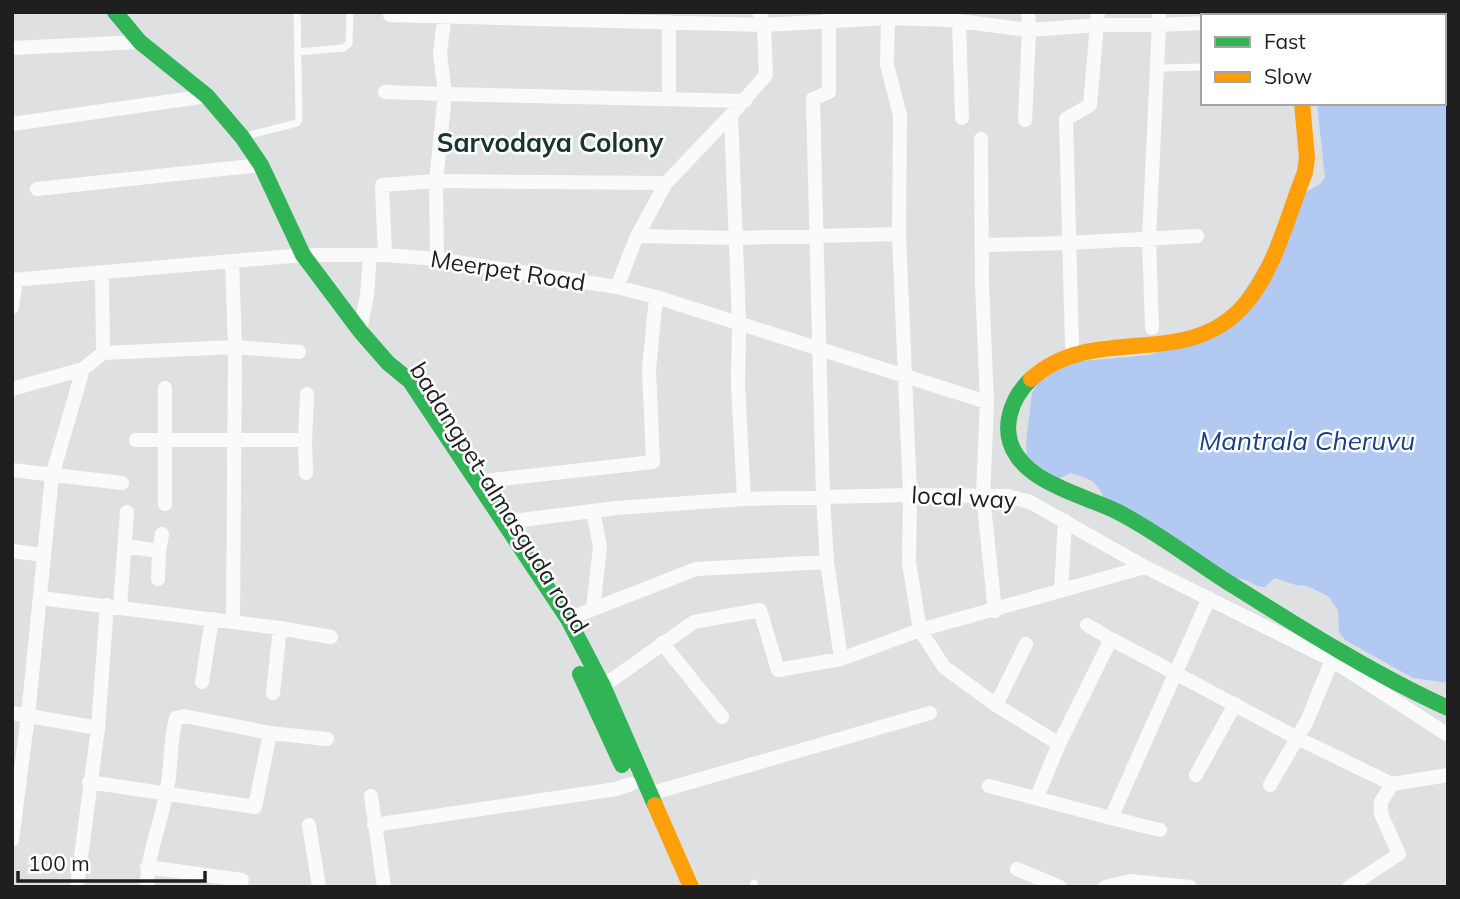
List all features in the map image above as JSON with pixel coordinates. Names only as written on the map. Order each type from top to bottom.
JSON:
[{"type":"street","name":"badangpet-almasguda road","points":[[115,12],[140,42],[207,96],[242,137],[261,165],[303,255],[360,331],[388,363],[410,381],[568,619],[603,686],[631,784],[676,887]]},
{"type":"street","points":[[1025,120],[1028,12]]},
{"type":"street","points":[[390,15],[445,14],[669,22],[888,15],[953,17],[1028,30],[1098,19],[1159,18],[1201,23]]},
{"type":"street","points":[[437,259],[436,181],[445,94],[440,53],[445,14]]},
{"type":"street","points":[[888,15],[887,65],[900,115],[899,234],[910,495],[909,563],[920,630],[944,667],[996,705],[1059,744]]},
{"type":"street","points":[[829,17],[829,92],[813,99],[823,497],[827,562],[841,659]]},
{"type":"street","points":[[953,17],[962,118]]},
{"type":"street","points":[[617,287],[637,236],[666,183],[745,101],[766,75],[761,18]]},
{"type":"street","points":[[1152,328],[1149,238],[1159,18]]},
{"type":"street","points":[[1072,345],[1066,119],[1090,105],[1098,19]]},
{"type":"street","points":[[669,22],[669,99]]},
{"type":"street","points":[[12,48],[140,42]]},
{"type":"street","points":[[385,92],[745,101]]},
{"type":"street","points":[[12,124],[207,96]]},
{"type":"street","points":[[1302,105],[1307,158],[1305,172],[1266,268],[1253,293],[1237,313],[1196,339],[1176,344],[1104,346],[1057,358],[1036,374],[1012,400],[1009,422],[1011,441],[1015,454],[1029,469],[1169,541],[1222,578],[1324,640],[1448,708]]},
{"type":"street","points":[[732,115],[740,322],[738,385],[744,499]]},
{"type":"street","points":[[981,139],[987,402],[983,496],[995,611]]},
{"type":"street","points":[[37,189],[261,165]]},
{"type":"street","points":[[385,255],[382,185],[436,181],[666,183]]},
{"type":"street","points":[[637,236],[736,239],[899,234]]},
{"type":"street","points":[[982,245],[1196,236]]},
{"type":"street","name":"Meerpet Road","points":[[14,280],[303,255],[385,255],[437,259],[617,287],[740,322],[987,402]]},
{"type":"street","points":[[360,331],[367,295],[370,255]]},
{"type":"street","points":[[232,261],[235,347],[233,622]]},
{"type":"street","points":[[102,273],[103,353]]},
{"type":"street","points":[[12,307],[14,280]]},
{"type":"street","points":[[475,482],[653,462],[649,369],[656,298]]},
{"type":"street","points":[[12,389],[83,369],[103,353],[235,347],[299,352]]},
{"type":"street","name":"badangpet-almasguda road","points":[[388,363],[398,390],[498,533],[555,624],[649,794],[691,887]]},
{"type":"street","points":[[12,841],[16,780],[28,715],[52,476],[83,369]]},
{"type":"street","points":[[165,388],[165,504]]},
{"type":"street","points":[[306,473],[307,394]]},
{"type":"street","points":[[136,440],[305,440]]},
{"type":"street","points":[[12,470],[122,482]]},
{"type":"street","name":"local way","points":[[505,522],[593,511],[744,499],[1008,495],[1030,502],[1145,567],[1332,660],[1448,735]]},
{"type":"street","points":[[593,511],[600,547],[593,609]]},
{"type":"street","points":[[77,887],[113,606],[125,546],[127,512]]},
{"type":"street","points":[[1061,591],[1065,521]]},
{"type":"street","points":[[158,579],[162,534]]},
{"type":"street","points":[[125,546],[159,551]]},
{"type":"street","points":[[12,551],[44,555]]},
{"type":"street","points":[[568,619],[696,569],[827,562]]},
{"type":"street","points":[[603,686],[694,622],[760,610],[778,670],[841,659],[920,630],[1145,567]]},
{"type":"street","points":[[40,598],[280,628],[331,637]]},
{"type":"street","points":[[1111,818],[1209,598]]},
{"type":"street","points":[[202,682],[212,619]]},
{"type":"street","points":[[1087,625],[1176,675],[1392,784],[1447,778]]},
{"type":"street","points":[[273,693],[280,628]]},
{"type":"street","points":[[1037,797],[1059,744],[1111,639]]},
{"type":"street","points":[[662,643],[722,717]]},
{"type":"street","points":[[996,705],[1026,645]]},
{"type":"street","points":[[1270,785],[1307,721],[1332,660]]},
{"type":"street","points":[[1196,775],[1235,704]]},
{"type":"street","points":[[12,713],[98,728]]},
{"type":"street","points":[[649,794],[930,713]]},
{"type":"street","points":[[147,887],[147,867],[167,793],[170,741],[176,718],[184,716],[270,733],[327,739]]},
{"type":"street","points":[[89,782],[255,807],[270,733]]},
{"type":"street","points":[[374,825],[616,789],[631,784]]},
{"type":"street","points":[[1349,887],[1399,853],[1381,814],[1381,802],[1392,784]]},
{"type":"street","points":[[989,786],[1160,831]]},
{"type":"street","points":[[371,796],[384,887]]},
{"type":"street","points":[[309,825],[319,887]]},
{"type":"street","points":[[147,867],[242,880]]},
{"type":"street","points":[[1017,869],[1059,887]]},
{"type":"street","points":[[1105,887],[1130,881],[1189,887]]},
{"type":"lane","points":[[242,137],[299,120],[297,12]]},
{"type":"lane","points":[[298,52],[343,48],[349,44],[350,12]]},
{"type":"lane","points":[[1158,68],[1201,67]]},
{"type":"water","name":"Mantrala Cheruvu","points":[[1269,12],[1448,12],[1448,683],[1413,678],[1345,640],[1339,632],[1338,610],[1328,596],[1307,586],[1275,578],[1265,587],[1233,578],[1105,500],[1092,481],[1071,473],[1058,479],[1027,458],[1026,443],[1032,393],[1038,383],[1071,362],[1150,355],[1219,332],[1306,192],[1325,178],[1317,105],[1446,105],[1446,14]]},
{"type":"traffic: fast","points":[[115,12],[140,42],[207,96],[242,137],[261,165],[303,255],[360,331],[388,363],[410,381],[568,619],[603,686],[655,805]]},
{"type":"traffic: fast","points":[[1031,379],[1018,395],[1008,425],[1009,436],[1017,456],[1037,475],[1132,520],[1335,648],[1448,708]]},
{"type":"traffic: fast","points":[[580,674],[622,765]]},
{"type":"traffic: slow","points":[[1031,379],[1056,362],[1083,352],[1169,343],[1197,336],[1223,324],[1246,303],[1273,257],[1305,172],[1307,158],[1302,105]]},
{"type":"traffic: slow","points":[[655,805],[691,887]]},
{"type":"district","name":"Sarvodaya Colony","points":[[550,143]]}]
